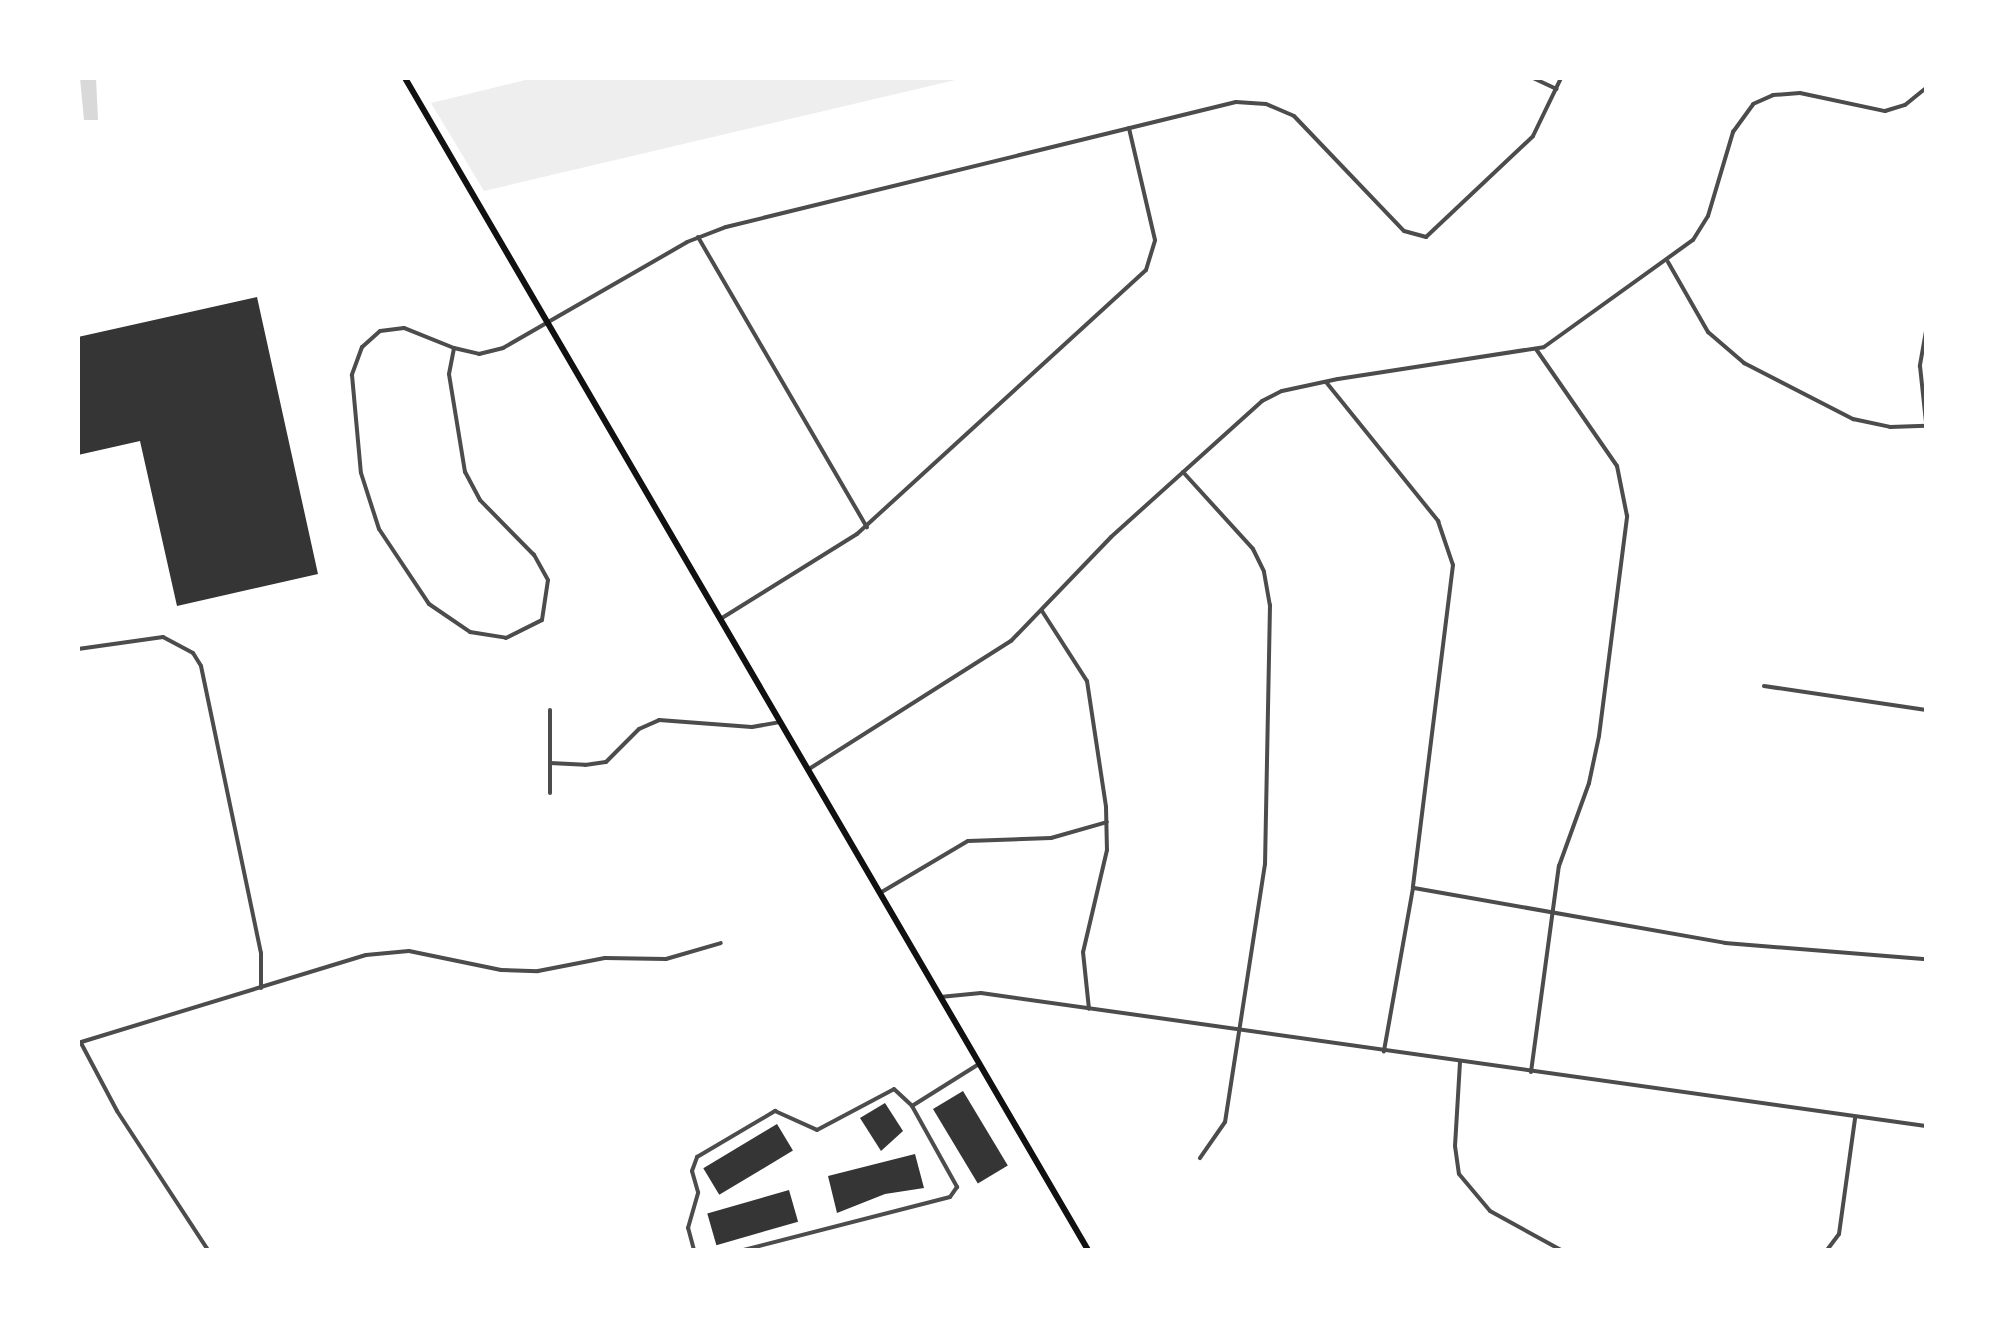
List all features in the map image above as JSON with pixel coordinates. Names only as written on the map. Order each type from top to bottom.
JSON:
[{"type":"main road","points":[[405,78],[551,322],[807,770],[1088,1250]]},
{"type":"street","points":[[1533,78],[1557,89]]},
{"type":"street","points":[[454,348],[449,374],[465,472],[480,500],[534,555],[548,580],[542,620],[506,638],[470,632],[429,604],[379,529],[361,473],[352,375],[362,347],[380,331],[404,328],[454,348],[490,353],[551,322],[698,237],[1236,102],[1276,107],[1309,129],[1404,231],[1422,237],[1437,230],[1533,136],[1561,78]]},
{"type":"street","points":[[807,770],[981,662],[1042,611],[1183,472],[1262,401],[1282,391],[1326,382],[1536,349],[1668,262],[1705,223],[1730,139],[1753,104],[1773,95],[1800,93],[1885,111],[1905,105],[1926,88]]},
{"type":"street","points":[[722,618],[867,527],[1150,265],[1155,240],[1129,128]]},
{"type":"street","points":[[698,237],[867,527]]},
{"type":"street","points":[[1668,262],[1708,332],[1744,363],[1845,417],[1890,427],[1926,424],[1920,366],[1926,331]]},
{"type":"street","points":[[1531,1072],[1563,848],[1596,750],[1627,505],[1617,466],[1536,349]]},
{"type":"street","points":[[1326,382],[1438,521],[1451,551],[1453,577],[1413,888],[1384,1051]]},
{"type":"street","points":[[1183,472],[1253,549],[1269,596],[1268,834],[1242,1031],[1223,1128],[1200,1158]]},
{"type":"street","points":[[1042,611],[1087,681],[1107,822],[1104,864],[1084,942],[1089,1009]]},
{"type":"street","points":[[78,649],[163,637],[193,653],[201,666],[261,953],[261,988]]},
{"type":"street","points":[[1764,686],[1926,710]]},
{"type":"street","points":[[550,710],[550,793]]},
{"type":"street","points":[[550,763],[604,763],[639,729],[669,718],[752,727],[780,722]]},
{"type":"street","points":[[880,893],[968,841],[1051,838],[1107,822]]},
{"type":"street","points":[[1413,888],[1725,943],[1926,960],[1926,1060]]},
{"type":"street","points":[[208,1250],[117,1111],[80,1043],[391,952],[538,971],[605,958],[666,959],[721,943]]},
{"type":"street","points":[[940,997],[975,992],[1926,1126]]},
{"type":"street","points":[[1460,1062],[1455,1146],[1459,1174],[1484,1206],[1561,1250]]},
{"type":"street","points":[[912,1106],[979,1064]]},
{"type":"street","points":[[694,1250],[688,1228],[698,1192],[692,1171],[697,1157],[775,1111],[817,1130],[885,1090],[894,1089],[912,1106],[955,1183],[957,1190],[950,1197],[743,1250]]},
{"type":"street","points":[[1827,1250],[1839,1234],[1855,1118]]},
{"type":"shaded area","points":[[80,78],[96,78],[98,120],[84,120]]},
{"type":"shaded area","points":[[533,78],[964,78],[484,191],[431,103]]},
{"type":"building","points":[[257,297],[318,574],[177,606],[140,441],[78,455],[78,337]]},
{"type":"building","points":[[963,1091],[1008,1166],[978,1184],[933,1109]]},
{"type":"building","points":[[885,1103],[903,1131],[881,1151],[860,1118]]},
{"type":"building","points":[[777,1124],[793,1151],[719,1195],[703,1168]]},
{"type":"building","points":[[915,1154],[924,1188],[885,1194],[837,1213],[828,1176]]},
{"type":"building","points":[[789,1190],[798,1222],[716,1245],[707,1213]]}]
